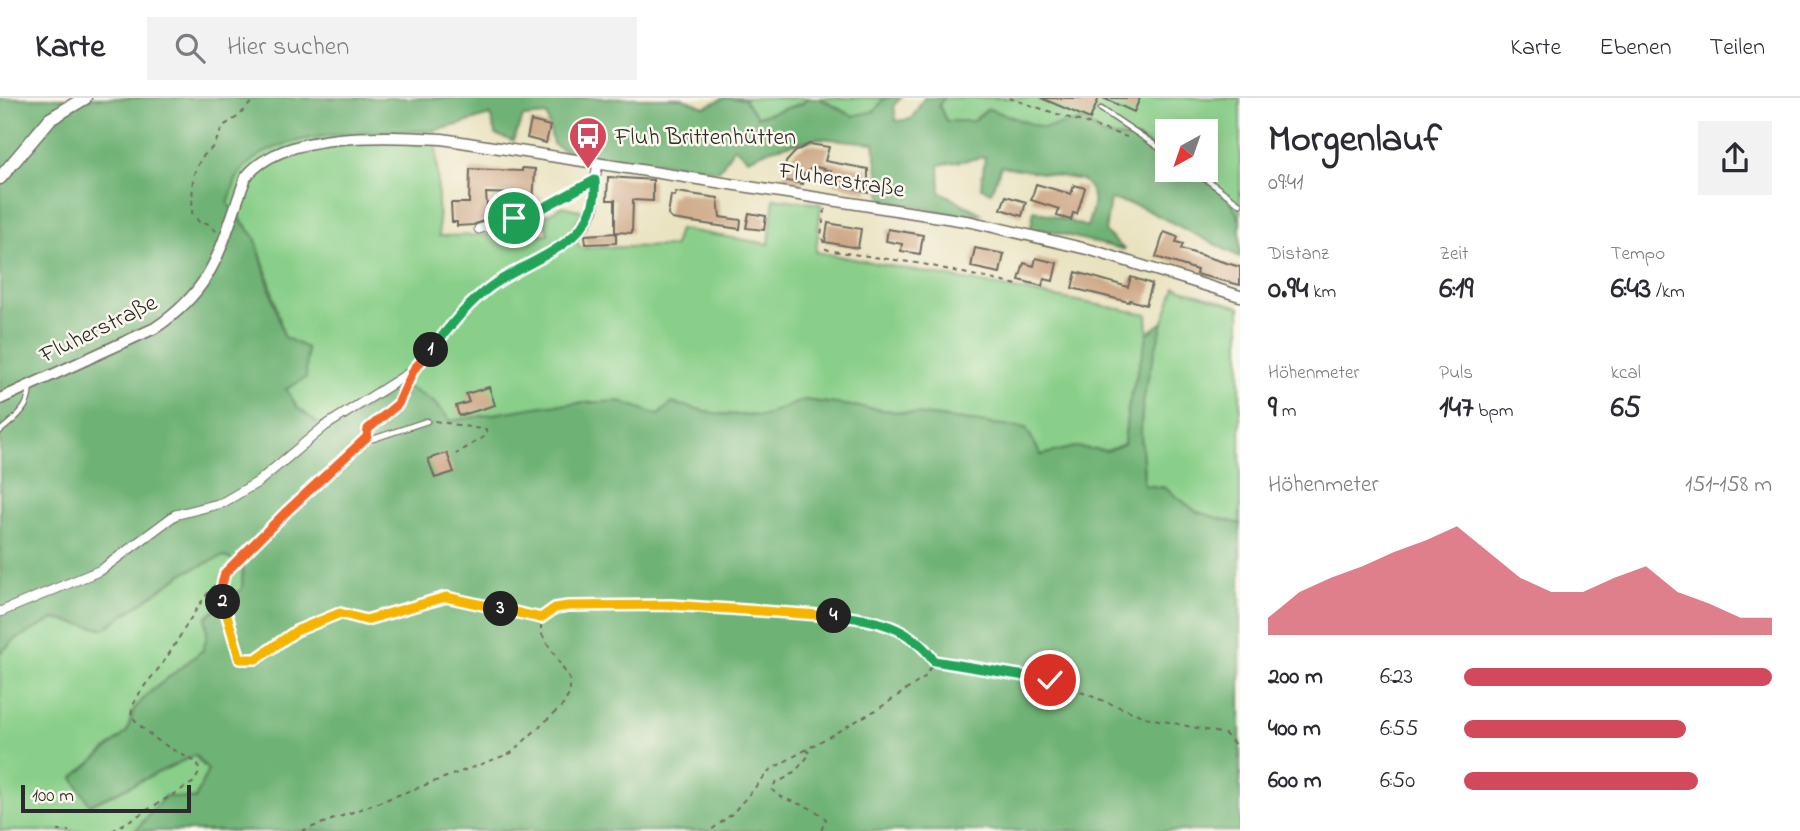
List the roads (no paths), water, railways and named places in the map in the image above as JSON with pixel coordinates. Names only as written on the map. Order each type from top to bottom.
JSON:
[{"type":"main road","points":[[0,178],[50,118],[85,98]]},
{"type":"street","name":"Fluherstraße","points":[[0,399],[155,328],[176,314],[214,267],[246,177],[255,166],[279,152],[342,140],[384,136],[442,139],[828,198],[1022,232],[1240,296]]},
{"type":"street","points":[[0,612],[101,570],[175,515],[222,503],[258,482],[325,426],[414,369],[482,293],[572,238],[586,224],[594,209],[598,163]]},
{"type":"street","points":[[479,229],[541,209],[595,180]]},
{"type":"lane","points":[[1101,109],[1155,145]]},
{"type":"lane","points":[[1210,182],[1240,204]]},
{"type":"lane","points":[[414,369],[398,404],[368,429],[367,437],[373,439],[427,421]]},
{"type":"lane","points":[[0,431],[24,409],[30,394],[29,385]]},
{"type":"place","name":"Fluh Brittenhütten","points":[[588,170]]}]
